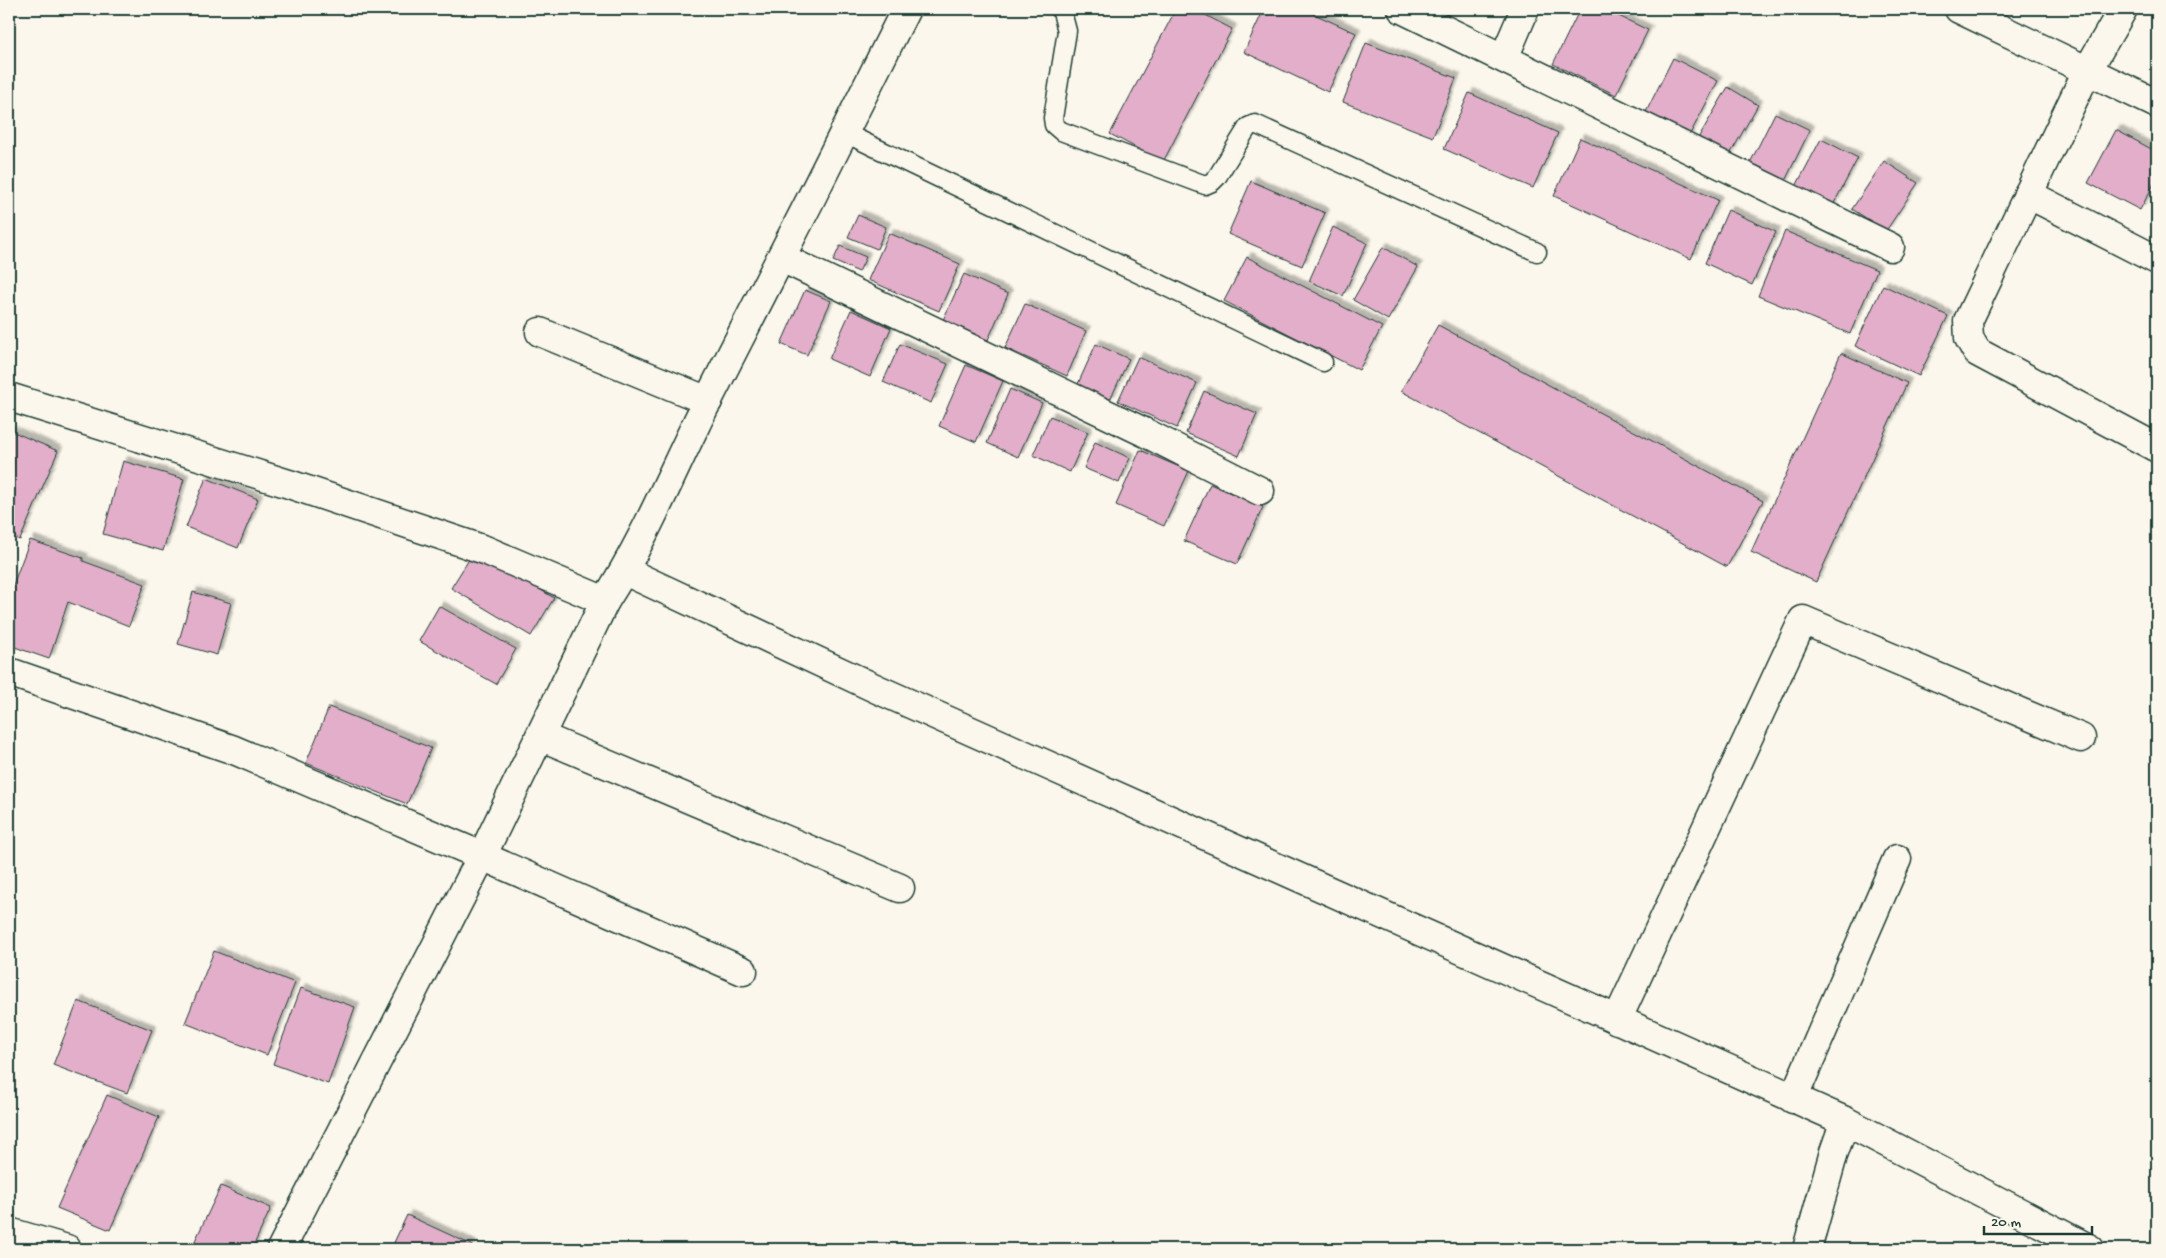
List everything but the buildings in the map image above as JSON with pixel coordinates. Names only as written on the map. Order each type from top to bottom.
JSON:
[{"type":"street","points":[[281,1249],[482,856],[605,601],[625,571],[708,401],[782,258],[906,9]]},
{"type":"street","points":[[1402,9],[1890,247]]},
{"type":"street","points":[[1504,58],[1525,9]]},
{"type":"street","points":[[1959,9],[2157,104]]},
{"type":"street","points":[[2123,9],[2087,71],[1968,321],[1969,338],[1976,352],[2157,448]]},
{"type":"street","points":[[2028,194],[2157,260]]},
{"type":"street","points":[[782,258],[1144,432],[1260,491]]},
{"type":"street","points":[[540,332],[708,401]]},
{"type":"street","points":[[9,397],[289,484],[485,550],[605,601]]},
{"type":"street","points":[[625,571],[877,688],[1845,1121],[2090,1249]]},
{"type":"street","points":[[1617,1020],[1802,620],[2081,738]]},
{"type":"street","points":[[9,672],[234,750],[482,856],[743,971]]},
{"type":"street","points":[[540,736],[900,888]]},
{"type":"street","points":[[1793,1099],[1897,859]]},
{"type":"street","points":[[1807,1249],[1834,1152],[1845,1121]]},
{"type":"street","points":[[9,1232],[67,1249]]},
{"type":"lane","points":[[1059,9],[1062,12],[1067,31],[1054,118],[1054,125],[1061,131],[1205,185],[1217,177],[1248,127],[1255,124],[1537,252]]},
{"type":"lane","points":[[845,133],[1323,362]]}]
